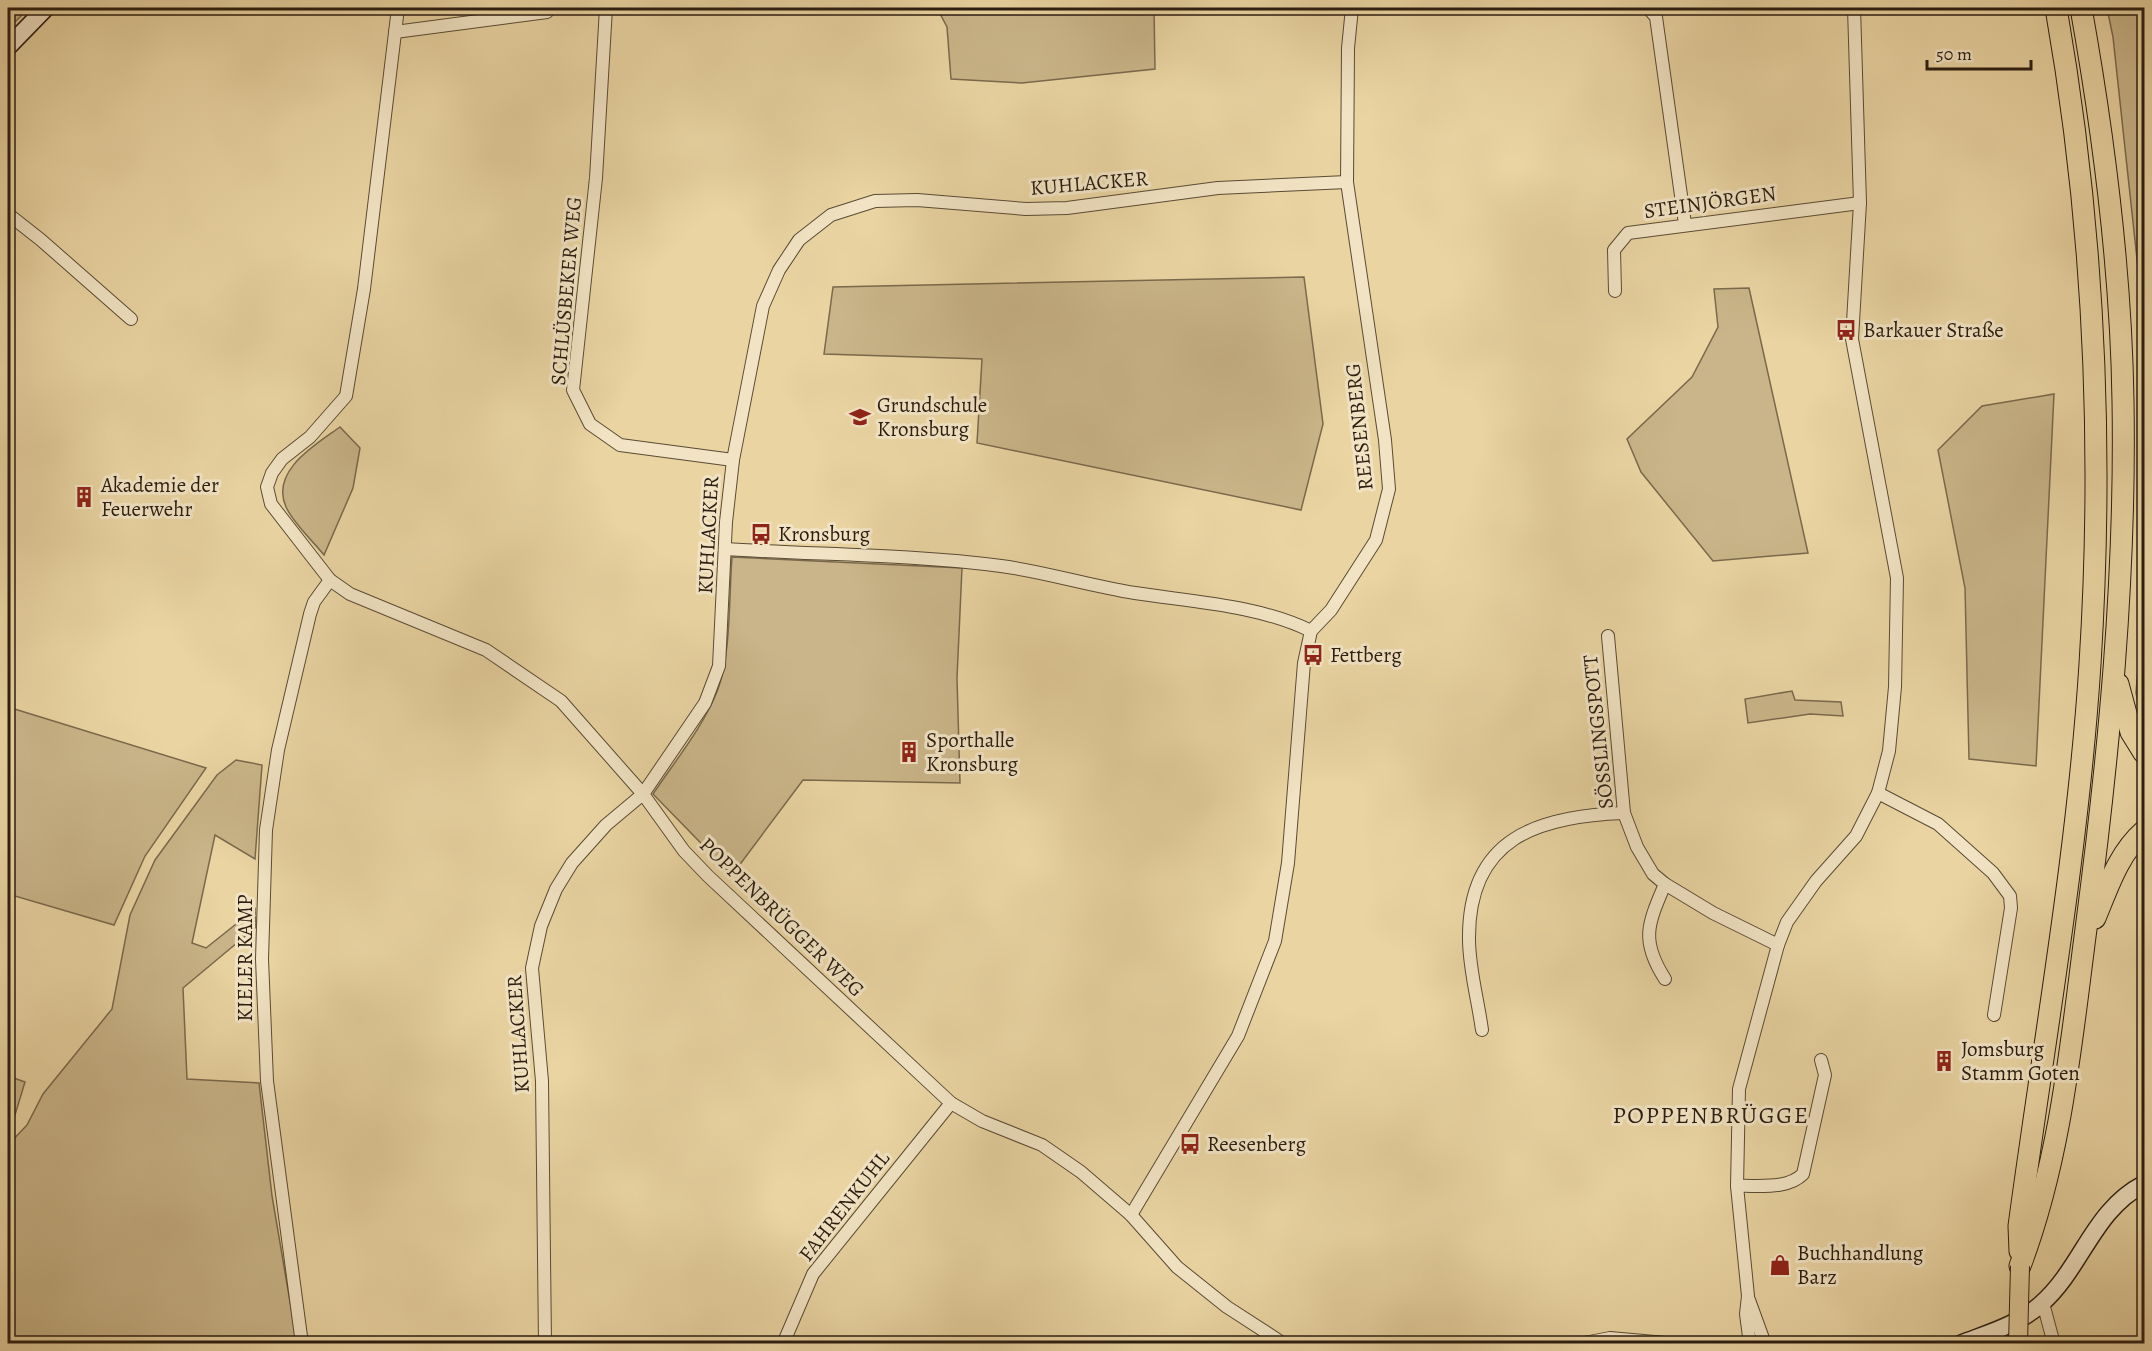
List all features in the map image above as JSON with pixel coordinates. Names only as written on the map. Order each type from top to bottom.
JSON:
[{"type":"highway","points":[[2020,1266],[2019,1226],[2068,873],[2082,744],[2090,666],[2096,540],[2096,393],[2089,250],[2071,101],[2056,8]]},
{"type":"highway","points":[[2020,1266],[2045,1191],[2072,1046],[2114,667],[2122,538],[2121,363],[2105,162],[2081,8]]},
{"type":"highway","points":[[2114,667],[2131,732],[2145,753]]},
{"type":"highway","points":[[2084,950],[2116,867],[2133,842],[2145,831]]},
{"type":"main road","points":[[2018,1344],[2020,1266]]},
{"type":"street","points":[[8,47],[46,8]]},
{"type":"street","points":[[398,8],[395,32],[547,12]]},
{"type":"street","name":"SCHLÜSBEKER WEG","points":[[606,8],[596,177],[573,390],[590,424],[620,445],[733,460]]},
{"type":"street","name":"REESENBERG","points":[[1311,631],[1331,610],[1376,540],[1389,489],[1385,440],[1347,182],[1348,48],[1352,8]]},
{"type":"street","points":[[1648,8],[1656,17],[1685,224]]},
{"type":"street","points":[[1750,1344],[1746,1314],[1748,1296],[1737,1186],[1739,1089],[1778,945],[1787,922],[1816,881],[1856,836],[1878,793],[1889,751],[1891,730],[1897,578],[1852,339],[1860,203],[1854,8]]},
{"type":"street","name":"POPPENBRÜGGER WEG","points":[[395,32],[364,289],[346,396],[310,437],[282,459],[272,473],[267,487],[272,504],[330,580],[373,605],[477,646],[536,682],[561,701],[642,794],[684,851],[708,876],[951,1103],[982,1121],[1042,1145],[1081,1172],[1131,1215],[1177,1267],[1227,1307],[1279,1343]]},
{"type":"street","name":"KUHLACKER","points":[[545,1344],[542,1082],[532,968],[548,908],[572,863],[606,825],[642,794],[705,703],[714,686],[720,666],[725,549],[733,460],[763,306],[779,270],[799,240],[831,215],[875,201],[917,200],[1026,209],[1067,208],[1218,188],[1347,182]]},
{"type":"street","name":"STEINJÖRGEN","points":[[1615,291],[1614,250],[1628,233],[1860,203]]},
{"type":"street","points":[[8,214],[131,319]]},
{"type":"street","points":[[725,549],[1004,566],[1095,586],[1223,606],[1288,620],[1311,631],[1304,663],[1288,863],[1275,941],[1238,1036],[1131,1215]]},
{"type":"street","name":"KIELER KAMP","points":[[302,1344],[267,1081],[262,959],[266,830],[278,750],[310,614],[314,602],[330,580]]},
{"type":"street","name":"SÖSSLINGSPOTT","points":[[1608,636],[1624,813],[1637,847],[1653,874],[1665,884],[1713,913],[1778,945]]},
{"type":"street","points":[[1878,793],[1938,824],[1993,873],[2010,896],[2011,908],[1994,1015]]},
{"type":"street","points":[[1482,1030],[1468,941],[1470,914],[1478,882],[1492,856],[1513,840],[1541,824],[1582,814],[1624,813]]},
{"type":"street","points":[[1665,884],[1650,919],[1649,951],[1665,979]]},
{"type":"street","points":[[1737,1186],[1780,1184],[1795,1181],[1803,1174],[1825,1075],[1821,1060]]},
{"type":"street","name":"FAHRENKUHL","points":[[783,1344],[813,1274],[951,1103]]},
{"type":"street","points":[[1960,1344],[2015,1323],[2043,1303],[2062,1280],[2104,1215],[2145,1184]]},
{"type":"street","points":[[1748,1296],[1766,1344]]},
{"type":"street","points":[[2043,1303],[2054,1344]]},
{"type":"street","points":[[1579,1344],[1610,1338],[1677,1344]]},
{"type":"shaded area","points":[[8,8],[29,8],[8,29]]},
{"type":"shaded area","points":[[937,8],[1154,8],[1155,69],[1022,83],[951,79],[947,27]]},
{"type":"shaded area","points":[[2107,8],[2144,8],[2144,324],[2113,37]]},
{"type":"shaded area","points":[[1304,277],[1323,424],[1301,510],[977,443],[982,359],[824,354],[833,287]]},
{"type":"shaded area","points":[[1749,288],[1808,553],[1713,561],[1641,472],[1627,439],[1692,377],[1718,327],[1714,289]]},
{"type":"shaded area","points":[[2054,394],[2036,766],[1969,759],[1965,588],[1938,450],[1982,406]]},
{"type":"shaded area","points":[[340,427],[360,448],[353,488],[324,555],[289,513],[283,494],[284,482],[298,460]]},
{"type":"shaded area","points":[[732,557],[962,568],[957,678],[960,783],[803,780],[732,875],[653,794],[697,730],[718,689],[727,642]]},
{"type":"shaded area","points":[[2144,591],[2144,731],[2136,693]]},
{"type":"shaded area","points":[[1792,691],[1795,700],[1841,702],[1843,716],[1810,714],[1748,723],[1745,699]]},
{"type":"shaded area","points":[[8,707],[206,768],[145,856],[114,925],[8,894]]},
{"type":"shaded area","points":[[236,760],[262,765],[255,859],[215,835],[192,943],[206,948],[255,909],[256,927],[183,988],[187,1079],[259,1083],[272,1196],[297,1343],[8,1344],[8,1145],[27,1125],[43,1094],[112,1009],[130,915],[155,860],[217,775]]},
{"type":"shaded area","points":[[8,1076],[25,1082],[15,1115],[8,1123]]},
{"type":"place","name":"Barkauer Straße","points":[[1846,330]]},
{"type":"place","name":"Grundschule Kronsburg","points":[[860,417]]},
{"type":"place","name":"Akademie der Feuerwehr","points":[[84,497]]},
{"type":"place","name":"Kronsburg","points":[[761,534]]},
{"type":"place","name":"Fettberg","points":[[1313,655]]},
{"type":"place","name":"Sporthalle Kronsburg","points":[[909,752]]},
{"type":"place","name":"Jomsburg Stamm Goten","points":[[1944,1061]]},
{"type":"place","name":"Reesenberg","points":[[1190,1144]]},
{"type":"place","name":"Buchhandlung Barz","points":[[1780,1265]]},
{"type":"district","name":"POPPENBRÜGGE","points":[[1711,1115]]}]
